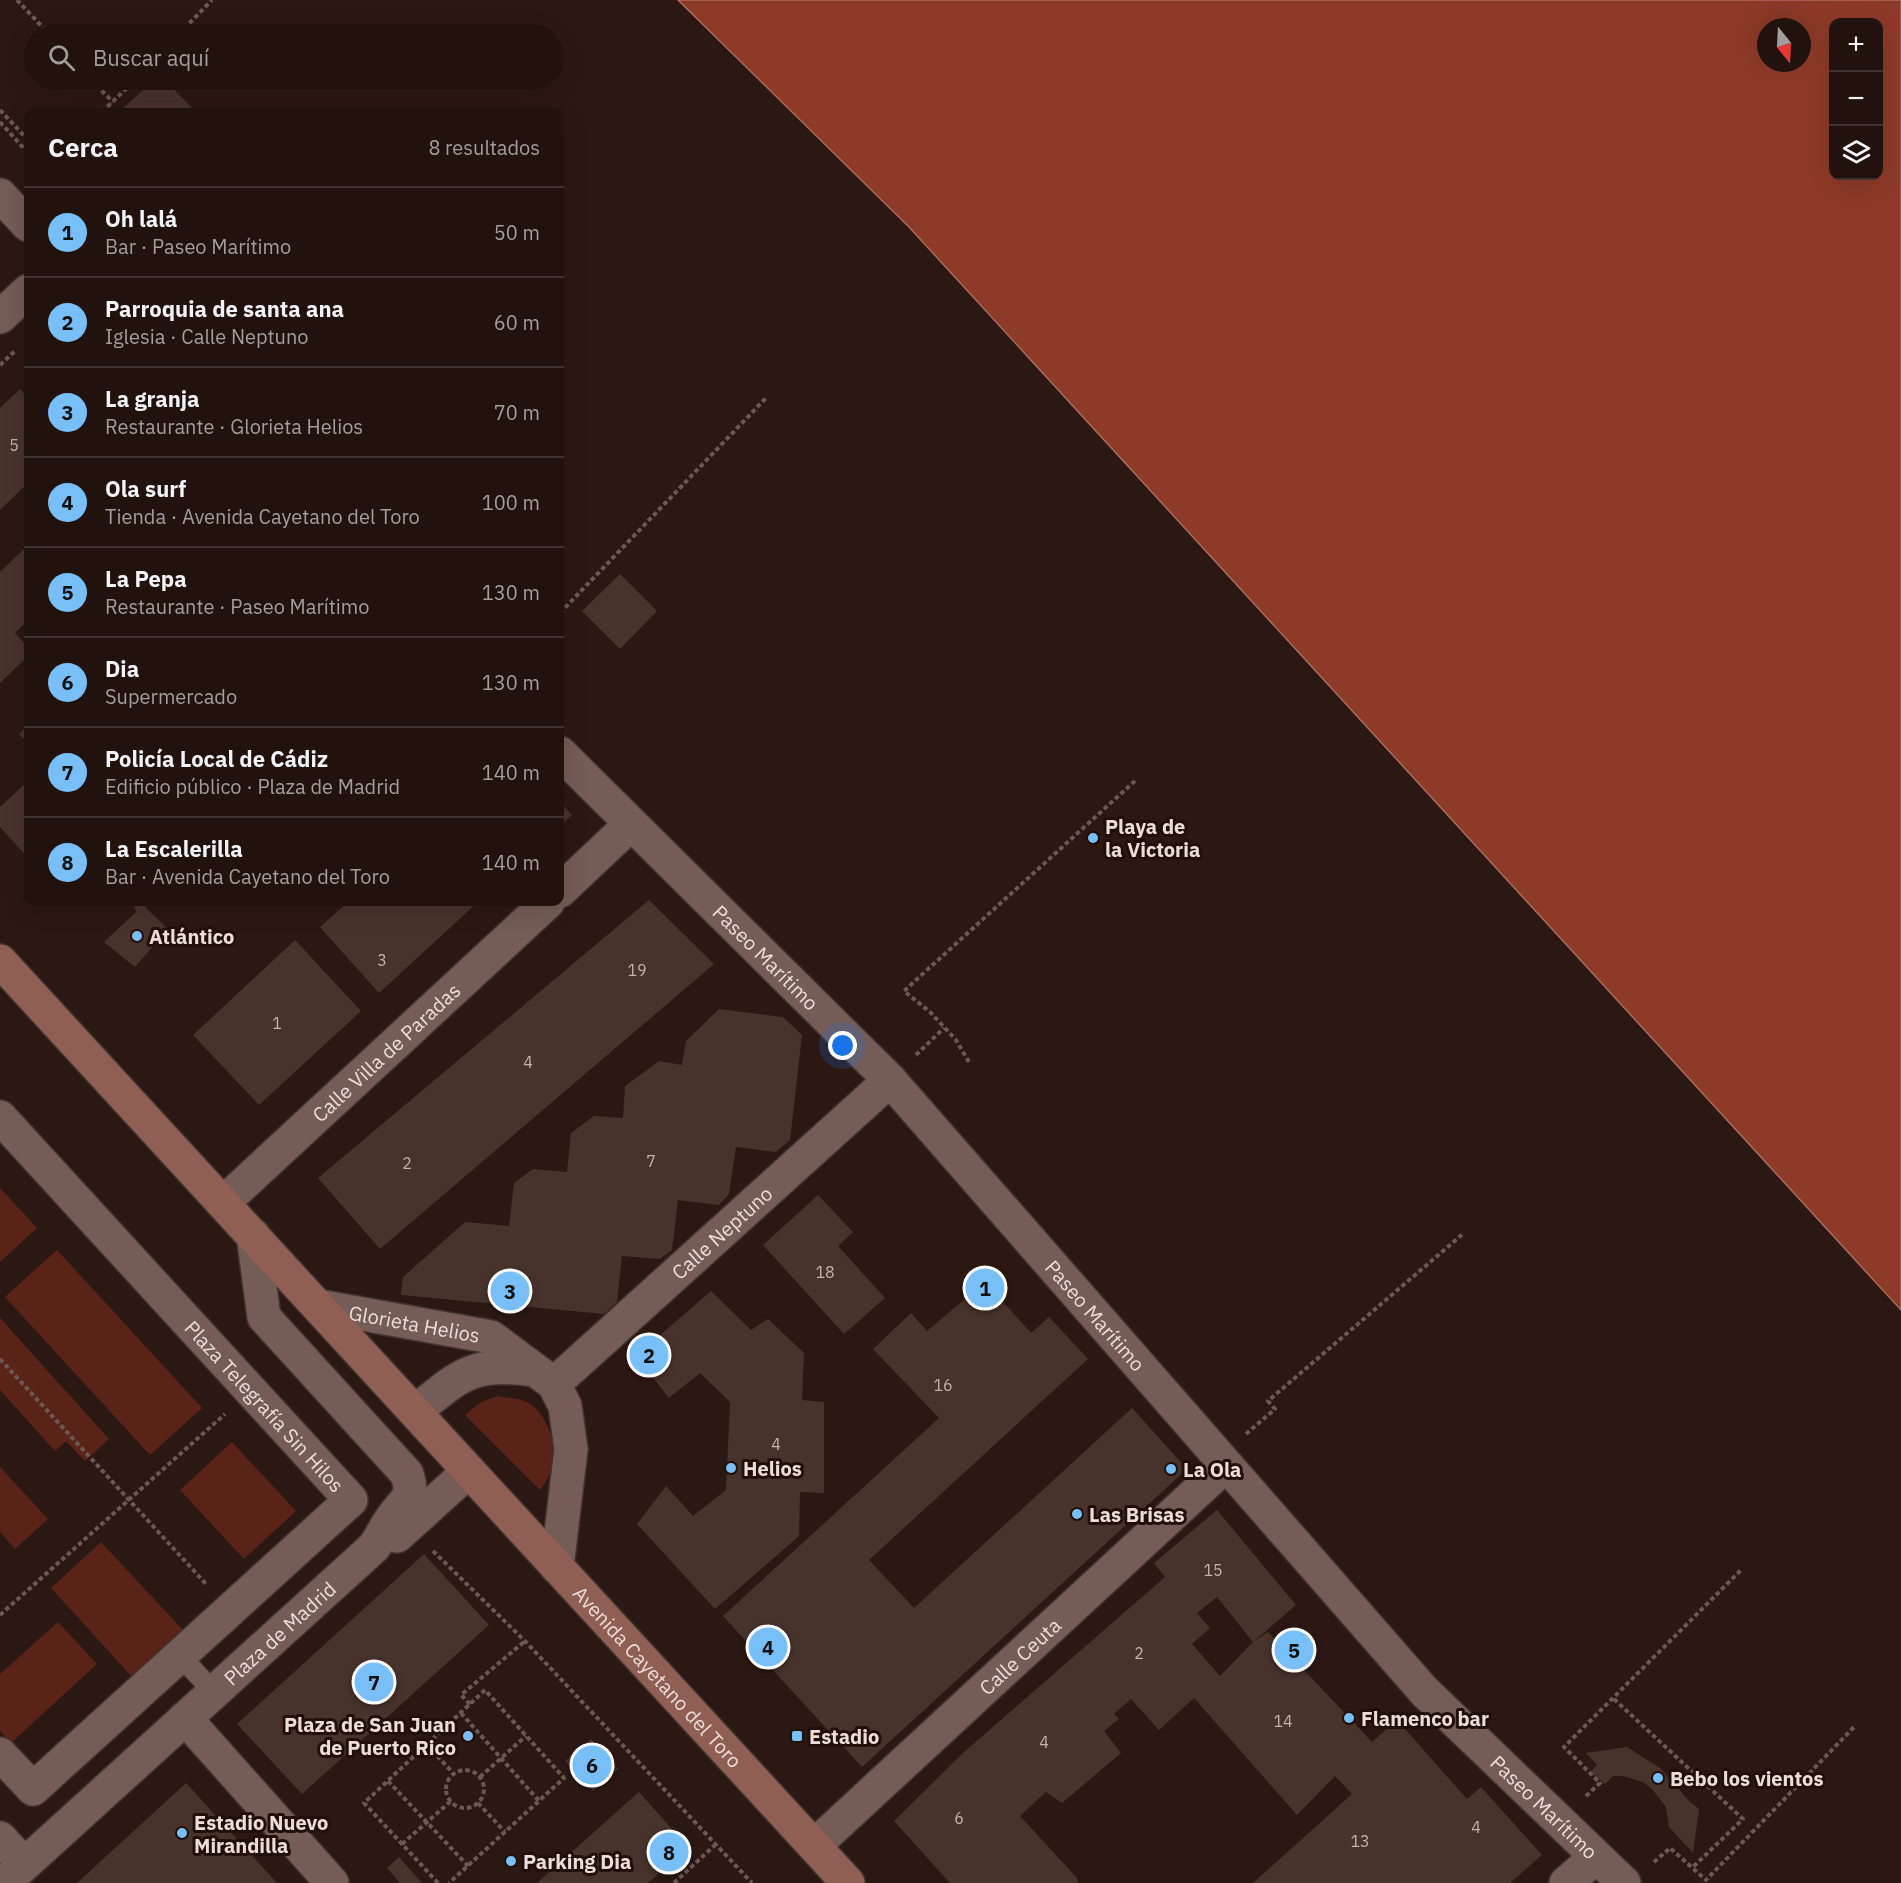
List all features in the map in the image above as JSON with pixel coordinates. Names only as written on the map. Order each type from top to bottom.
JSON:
[{"type":"main road","name":"Avenida Cayetano del Toro","points":[[0,961],[848,1883]]},
{"type":"street","points":[[0,195],[24,221]]},
{"type":"street","points":[[0,317],[24,295]]},
{"type":"street","name":"Paseo Marítimo","points":[[564,757],[890,1080],[1424,1691],[1624,1883]]},
{"type":"street","points":[[564,887],[632,824]]},
{"type":"street","name":"Calle Villa de Paradas","points":[[224,1203],[544,906]]},
{"type":"street","name":"Calle Neptuno","points":[[544,1377],[890,1080]]},
{"type":"street","name":"Plaza Telegrafía Sin Hilos","points":[[0,1117],[351,1500],[33,1789],[0,1754]]},
{"type":"street","name":"Plaza de Madrid","points":[[14,1874],[374,1547],[395,1514],[407,1504],[411,1487],[407,1474],[264,1317],[253,1235]]},
{"type":"street","name":"Glorieta Helios","points":[[318,1306],[491,1336],[544,1377],[565,1406],[571,1449],[557,1567]]},
{"type":"street","name":"Glorieta Helios","points":[[416,1412],[458,1376],[499,1365],[544,1377]]},
{"type":"street","name":"Calle Ceuta","points":[[814,1846],[1225,1466]]},
{"type":"street","name":"Plaza de Madrid","points":[[374,1547],[395,1538],[470,1470]]},
{"type":"street","points":[[185,1718],[332,1883]]},
{"type":"street","points":[[0,1838],[14,1874]]},
{"type":"street","points":[[1566,1883],[1596,1857]]},
{"type":"lane","points":[[180,1656],[214,1692]]},
{"type":"path","points":[[17,0],[40,24]]},
{"type":"path","points":[[189,24],[212,0]]},
{"type":"path","points":[[101,90],[112,102]]},
{"type":"path","points":[[106,108],[125,90]]},
{"type":"path","points":[[0,110],[24,136]]},
{"type":"path","points":[[0,122],[24,149]]},
{"type":"path","points":[[564,609],[766,398]]},
{"type":"path","points":[[969,1062],[956,1040],[904,991],[1136,780]]},
{"type":"path","points":[[913,1058],[944,1028]]},
{"type":"path","points":[[1246,1434],[1275,1409],[1268,1401],[1464,1233]]},
{"type":"path","points":[[0,1359],[213,1591]]},
{"type":"path","points":[[0,1615],[230,1409]]},
{"type":"path","points":[[426,1544],[525,1641],[752,1883]]},
{"type":"path","points":[[1586,1796],[1600,1783],[1564,1747],[1742,1569]]},
{"type":"path","points":[[470,1704],[461,1695],[525,1641]]},
{"type":"path","points":[[438,1883],[364,1803],[485,1690],[564,1778],[449,1883]]},
{"type":"path","points":[[1614,1699],[1743,1818],[1692,1868]]},
{"type":"path","points":[[461,1713],[539,1801]]},
{"type":"path","points":[[1654,1862],[1670,1848],[1706,1880],[1856,1725]]},
{"type":"path","points":[[480,1777],[526,1736]]},
{"type":"path","points":[[427,1745],[454,1774]]},
{"type":"path","points":[[466,1770],[480,1777],[484,1792],[478,1803],[467,1808],[451,1801],[447,1790],[454,1774],[466,1770]]},
{"type":"path","points":[[388,1781],[468,1866]]},
{"type":"path","points":[[402,1844],[451,1801]]},
{"type":"path","points":[[478,1803],[505,1832]]},
{"type":"path","points":[[674,1883],[716,1844]]},
{"type":"shaded area","points":[[678,0],[1901,0],[1901,1310],[909,227]]},
{"type":"shaded area","points":[[0,1188],[37,1228],[0,1262]]},
{"type":"shaded area","points":[[57,1250],[202,1408],[150,1455],[5,1297]]},
{"type":"shaded area","points":[[0,1318],[109,1439],[85,1461],[66,1441],[55,1451],[0,1390]]},
{"type":"shaded area","points":[[498,1396],[519,1399],[530,1404],[547,1424],[553,1442],[554,1460],[551,1472],[540,1490],[465,1415],[481,1402]]},
{"type":"shaded area","points":[[232,1442],[296,1511],[244,1559],[180,1490]]},
{"type":"shaded area","points":[[0,1467],[48,1519],[15,1549],[0,1532]]},
{"type":"shaded area","points":[[101,1542],[195,1643],[143,1689],[51,1588]]},
{"type":"shaded area","points":[[58,1622],[97,1664],[11,1743],[0,1731],[0,1674]]},
{"type":"building","points":[[143,90],[175,90],[192,108],[123,108]]},
{"type":"building","points":[[20,389],[24,394],[24,487],[0,510],[0,408]]},
{"type":"building","points":[[24,549],[24,624],[15,633],[24,643],[24,660],[0,683],[0,572]]},
{"type":"building","points":[[620,574],[657,611],[620,649],[582,611]]},
{"type":"building","points":[[24,729],[24,739],[19,734]]},
{"type":"building","points":[[24,785],[24,854],[0,827],[0,807]]},
{"type":"building","points":[[564,806],[572,815],[564,822]]},
{"type":"building","points":[[649,900],[714,964],[380,1249],[318,1178]]},
{"type":"building","name":"Atlántico","points":[[134,906],[147,906],[146,908],[168,929],[135,967],[104,942],[136,912]]},
{"type":"building","points":[[344,906],[474,906],[379,993],[320,927]]},
{"type":"building","points":[[295,940],[361,1011],[259,1105],[193,1035]]},
{"type":"building","points":[[719,1009],[783,1017],[802,1035],[790,1140],[776,1152],[736,1147],[729,1194],[719,1205],[678,1200],[672,1250],[660,1259],[622,1256],[617,1302],[604,1314],[401,1295],[403,1277],[465,1222],[509,1226],[514,1183],[533,1169],[567,1172],[571,1133],[594,1116],[623,1118],[625,1086],[659,1061],[682,1065],[686,1041]]},
{"type":"building","points":[[818,1195],[853,1232],[838,1246],[885,1298],[844,1334],[763,1245]]},
{"type":"building","name":"Las Brisas","points":[[985,1282],[1031,1333],[1049,1317],[1088,1359],[869,1560],[914,1608],[1132,1408],[1187,1469],[862,1767],[723,1616],[939,1418],[873,1349],[911,1313],[927,1331]]},
{"type":"building","points":[[711,1291],[751,1330],[768,1319],[804,1353],[802,1400],[824,1402],[824,1493],[800,1492],[799,1536],[715,1609],[637,1524],[666,1486],[693,1516],[726,1490],[730,1402],[700,1373],[669,1398],[636,1356]]},
{"type":"building","points":[[1217,1510],[1296,1605],[1253,1642],[1268,1632],[1372,1742],[1397,1720],[1467,1799],[1481,1787],[1542,1855],[1510,1883],[1253,1883],[1352,1794],[1335,1776],[1297,1815],[1194,1698],[1159,1730],[1131,1699],[1114,1714],[1119,1719],[1104,1731],[1121,1753],[1062,1803],[1046,1792],[1020,1816],[1077,1878],[1078,1883],[950,1883],[894,1821],[963,1753],[1165,1577],[1154,1563]],"holes":[[[1217,1597],[1253,1642],[1220,1676],[1192,1644],[1210,1628],[1197,1613]]]},
{"type":"building","points":[[424,1554],[489,1625],[302,1794],[237,1724]]},
{"type":"building","points":[[591,1739],[618,1769],[593,1791],[565,1761]]},
{"type":"building","points":[[1627,1747],[1660,1768],[1699,1809],[1693,1853],[1669,1827],[1666,1807],[1652,1789],[1643,1782],[1623,1776],[1613,1776],[1605,1784],[1590,1772],[1597,1765],[1586,1753]]},
{"type":"building","name":"Estadio Nuevo Mirandilla","points":[[186,1783],[277,1883],[77,1883]]},
{"type":"building","points":[[639,1792],[688,1847],[648,1883],[537,1883]]},
{"type":"building","points":[[399,1857],[422,1883],[400,1883],[387,1868]]},
{"type":"place","name":"Playa de la Victoria","points":[[1093,838]]},
{"type":"place","name":"Atlántico","points":[[137,936]]},
{"type":"place","name":"Oh lalá","points":[[985,1288]]},
{"type":"place","name":"La granja","points":[[510,1291]]},
{"type":"place","name":"Parroquia de santa ana","points":[[649,1355]]},
{"type":"place","name":"Helios","points":[[731,1468]]},
{"type":"place","name":"La Ola","points":[[1171,1469]]},
{"type":"place","name":"Las Brisas","points":[[1077,1514]]},
{"type":"place","name":"Ola surf","points":[[768,1647]]},
{"type":"place","name":"La Pepa","points":[[1294,1650]]},
{"type":"place","name":"Policía Local de Cádiz","points":[[374,1682]]},
{"type":"place","name":"Flamenco bar","points":[[1349,1718]]},
{"type":"place","name":"Plaza de San Juan de Puerto Rico","points":[[468,1736]]},
{"type":"place","name":"Estadio","points":[[797,1736]]},
{"type":"place","name":"Dia","points":[[592,1765]]},
{"type":"place","name":"Bebo los vientos","points":[[1658,1778]]},
{"type":"place","name":"Estadio Nuevo Mirandilla","points":[[182,1833]]},
{"type":"place","name":"La Escalerilla","points":[[669,1852]]},
{"type":"place","name":"Parking Dia","points":[[511,1861]]}]
